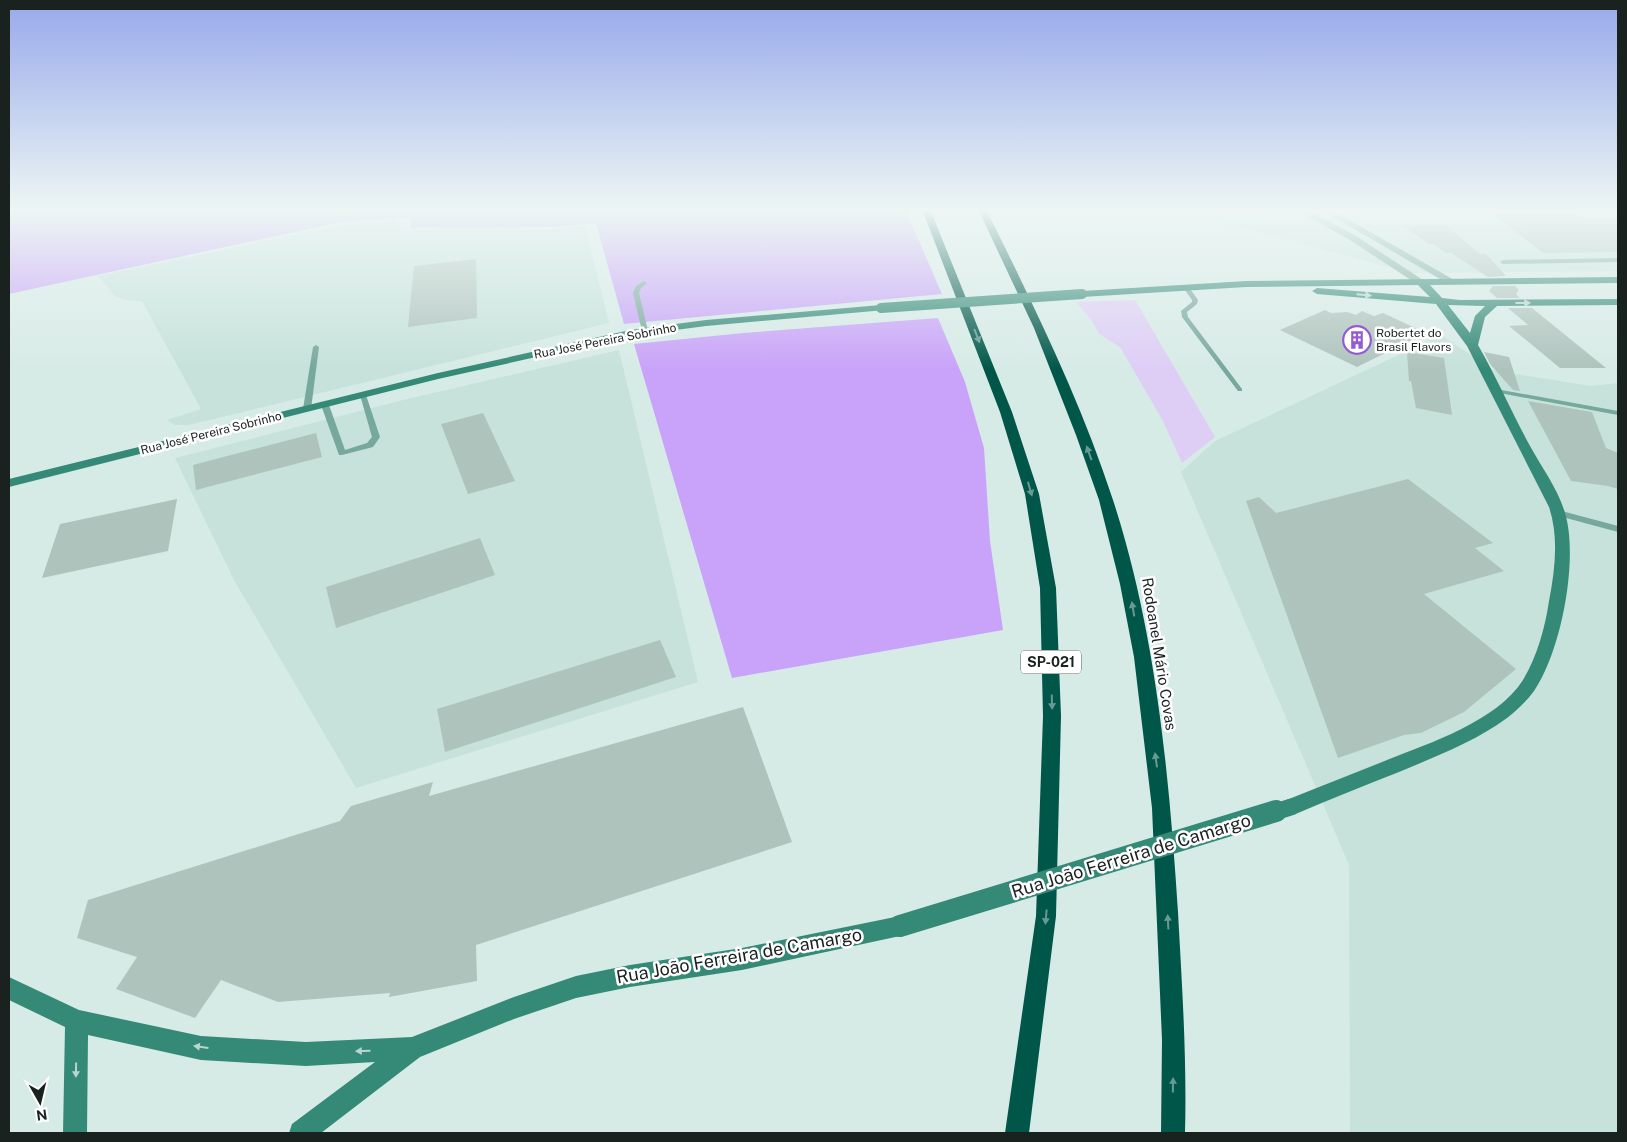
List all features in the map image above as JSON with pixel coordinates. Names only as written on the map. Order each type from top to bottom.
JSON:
[{"type":"highway","name":"SP-021","points":[[947,262],[1006,412],[1032,494],[1048,588],[1052,716],[1046,916],[1017,1133]]},
{"type":"highway","name":"Rodoanel Mário Covas","points":[[1008,262],[1039,328],[1106,500],[1128,584],[1142,657],[1162,808],[1174,1040],[1173,1133]]},
{"type":"street","points":[[1391,262],[1421,282]]},
{"type":"street","points":[[1418,262],[1451,281]]},
{"type":"street","name":"Rua José Pereira Sobrinho","points":[[9,483],[530,355],[645,331],[706,323],[881,308],[1246,284],[1618,280]]},
{"type":"street","name":"Rua João Ferreira de Camargo","points":[[301,1133],[412,1049],[514,1008],[576,987],[630,976],[742,959],[900,926],[1291,807],[1444,746],[1486,723],[1517,700],[1532,680],[1545,652],[1558,595],[1563,532],[1549,490],[1529,457],[1473,345],[1421,282]]},
{"type":"street","name":"Rua José Pereira Sobrinho","points":[[1246,284],[1439,302],[1618,302]]},
{"type":"street","points":[[1473,345],[1480,316],[1494,303]]},
{"type":"street","points":[[9,988],[78,1021],[201,1048],[306,1054],[412,1049]]},
{"type":"street","points":[[75,1133],[78,1021]]},
{"type":"lane","points":[[644,283],[638,287],[636,293],[645,331]]},
{"type":"lane","points":[[1186,287],[1196,300],[1195,303],[1184,311],[1184,316],[1240,390]]},
{"type":"lane","points":[[307,409],[316,347]]},
{"type":"lane","points":[[1496,392],[1618,413]]},
{"type":"lane","points":[[325,405],[342,453],[370,445],[376,437],[363,395]]},
{"type":"lane","points":[[1558,513],[1618,529]]},
{"type":"shaded area","points":[[9,262],[155,262],[9,294]]},
{"type":"shaded area","points":[[164,262],[594,262],[609,323],[189,425],[175,425],[167,420],[201,409],[142,301],[125,300],[115,296],[98,276]]},
{"type":"shaded area","points":[[607,262],[928,262],[942,294],[624,324]]},
{"type":"shaded area","points":[[1371,262],[1618,262],[1618,271],[1410,273]]},
{"type":"shaded area","points":[[1135,300],[1215,437],[1182,463],[1163,421],[1120,347],[1099,334],[1092,321],[1076,302]]},
{"type":"shaded area","points":[[938,318],[965,382],[984,448],[990,541],[1003,630],[732,678],[634,344],[743,333]]},
{"type":"shaded area","points":[[1441,335],[1495,371],[1591,386],[1618,383],[1618,1133],[1350,1133],[1349,865],[1181,472],[1215,441]]},
{"type":"shaded area","points":[[619,350],[698,682],[356,788],[234,580],[175,458],[403,400]]},
{"type":"building","points":[[447,262],[476,262],[477,318],[408,327],[414,266]]},
{"type":"building","points":[[1465,262],[1494,262],[1506,276],[1488,277]]},
{"type":"building","points":[[1493,286],[1515,286],[1519,290],[1516,294],[1520,298],[1497,298],[1489,291]]},
{"type":"building","points":[[1508,308],[1532,308],[1606,368],[1560,368],[1509,326],[1528,325]]},
{"type":"building","name":"Robertet do Brasil Flavors","points":[[1325,310],[1331,313],[1347,312],[1356,315],[1362,311],[1374,316],[1383,313],[1426,333],[1357,367],[1280,330]]},
{"type":"building","points":[[1407,352],[1444,358],[1452,415],[1416,408],[1411,381],[1409,381]]},
{"type":"building","points":[[1484,352],[1509,357],[1520,391],[1513,390],[1490,364]]},
{"type":"building","points":[[1528,401],[1592,412],[1606,448],[1618,453],[1618,489],[1571,481]]},
{"type":"building","points":[[483,413],[515,481],[468,494],[441,424]]},
{"type":"building","points":[[316,433],[322,457],[196,490],[193,465]]},
{"type":"building","points":[[1408,479],[1493,543],[1475,548],[1504,571],[1424,594],[1516,669],[1464,712],[1421,733],[1404,735],[1338,758],[1246,501],[1259,497],[1276,513]]},
{"type":"building","points":[[177,499],[168,551],[42,578],[60,524]]},
{"type":"building","points":[[480,538],[495,575],[336,628],[326,587]]},
{"type":"building","points":[[660,640],[676,677],[445,752],[437,709]]},
{"type":"building","points":[[743,707],[792,842],[476,945],[477,981],[389,997],[390,993],[278,1002],[221,980],[195,1018],[116,989],[137,957],[77,938],[88,900],[340,821],[351,806],[433,782],[429,796]]},
{"type":"place","name":"Robertet do Brasil Flavors","points":[[1357,340]]}]
